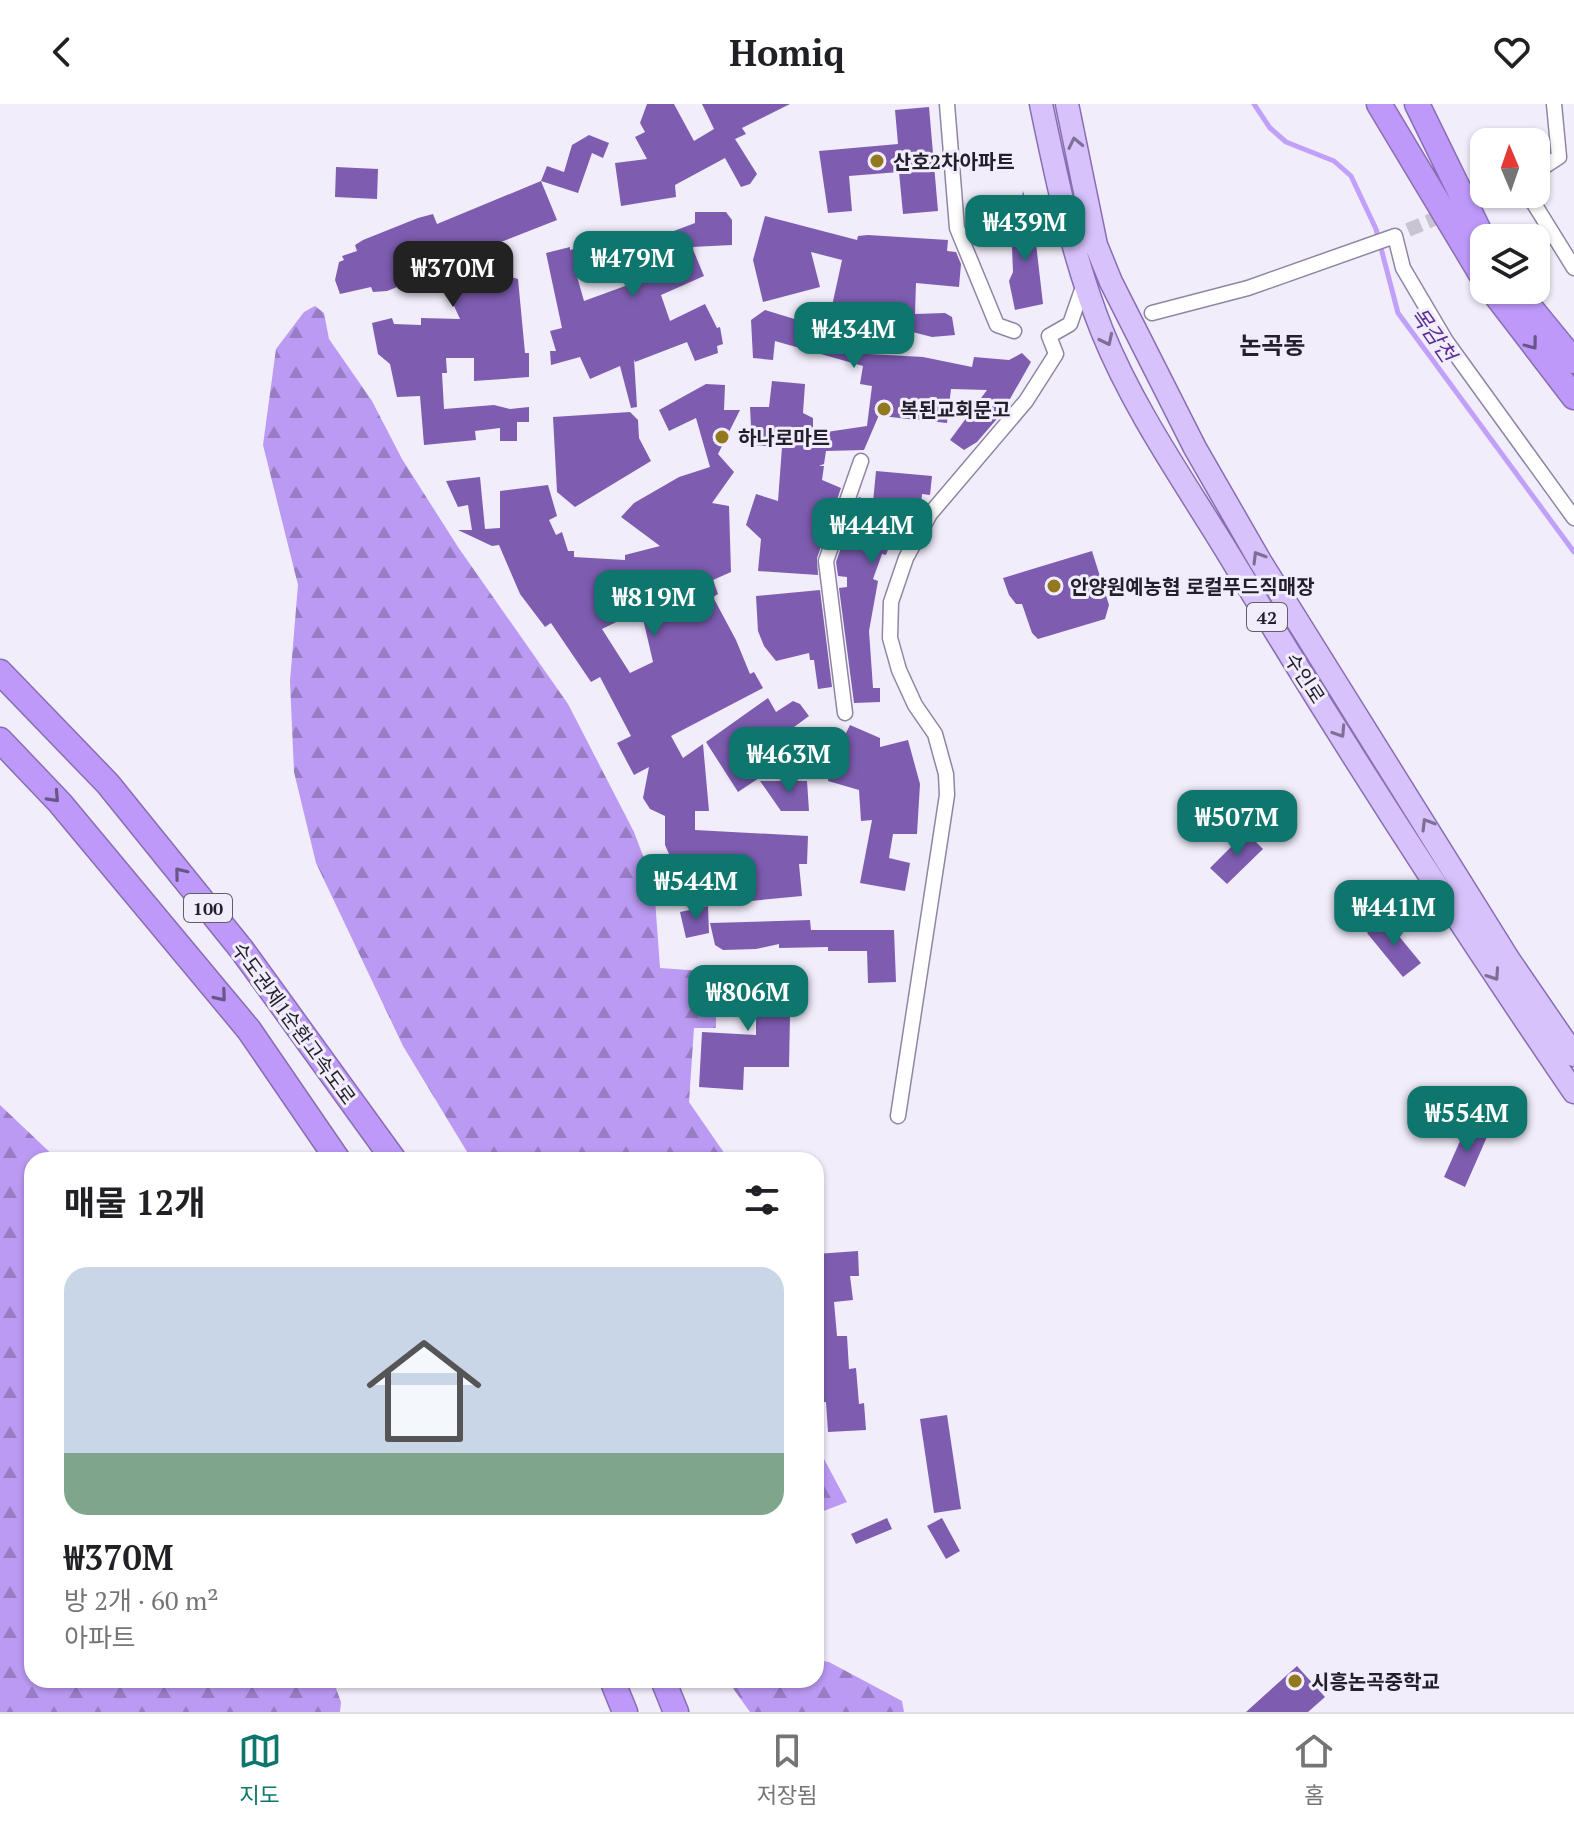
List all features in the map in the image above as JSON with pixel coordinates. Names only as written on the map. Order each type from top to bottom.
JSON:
[{"type":"highway","points":[[1379,104],[1470,255]]},
{"type":"highway","points":[[1398,104],[1434,192]]},
{"type":"highway","points":[[1417,104],[1475,224]]},
{"type":"highway","points":[[1432,104],[1477,224]]},
{"type":"highway","points":[[1503,304],[1574,397]]},
{"type":"highway","points":[[1527,304],[1574,361]]},
{"type":"highway","name":"수도권제1순환고속도로","points":[[0,672],[108,784],[242,950],[388,1152]]},
{"type":"highway","name":"수도권제1순환고속도로","points":[[0,740],[60,803],[249,1030],[333,1152]]},
{"type":"highway","points":[[615,1688],[625,1712]]},
{"type":"highway","points":[[666,1688],[676,1712]]},
{"type":"main road","name":"수인로","points":[[1041,104],[1084,284],[1104,335],[1150,422],[1285,646],[1490,970],[1574,1092]]},
{"type":"main road","name":"수인로","points":[[1067,104],[1096,245],[1111,282],[1195,448],[1260,561],[1509,960],[1574,1055]]},
{"type":"street","points":[[947,104],[957,228],[997,325],[1014,331]]},
{"type":"street","points":[[1550,163],[1559,157],[1554,104]]},
{"type":"street","points":[[1537,208],[1574,268]]},
{"type":"street","points":[[1152,313],[1248,288],[1398,234],[1403,268],[1446,341],[1574,518]]},
{"type":"street","points":[[898,1116],[947,795],[946,774],[935,734],[915,705],[899,670],[890,638],[891,602],[906,558],[930,514],[1026,401],[1056,354],[1049,336],[1070,324],[1084,284]]},
{"type":"street","points":[[845,713],[826,561],[861,461]]},
{"type":"green space","points":[[315,306],[324,313],[329,339],[372,401],[402,459],[458,547],[568,704],[634,832],[654,885],[660,968],[716,972],[716,1028],[694,1028],[689,1102],[723,1152],[467,1152],[403,1046],[316,863],[294,772],[290,681],[298,585],[263,445],[276,349],[304,312]]},
{"type":"green space","points":[[0,1105],[50,1152],[24,1152],[24,1688],[336,1688],[341,1702],[340,1712],[0,1712]]},
{"type":"green space","points":[[824,1459],[847,1502],[824,1511]]},
{"type":"green space","points":[[824,1661],[902,1701],[904,1712],[750,1712],[733,1688],[824,1688]]},
{"type":"building","points":[[647,104],[674,104],[694,141],[714,129],[702,104],[790,104],[742,128],[746,134],[735,139],[757,174],[750,184],[741,187],[725,158],[675,185],[676,197],[621,206],[615,163],[647,159],[635,137],[645,132],[640,123]]},
{"type":"building","name":"산호2차아파트","points":[[929,107],[938,211],[903,214],[899,172],[849,176],[852,211],[828,213],[819,151],[898,144],[895,110]]},
{"type":"building","points":[[589,135],[609,143],[603,158],[592,153],[578,193],[541,181],[547,166],[564,172],[572,145]]},
{"type":"building","points":[[336,167],[378,169],[377,199],[335,197]]},
{"type":"building","points":[[541,181],[557,220],[468,255],[477,276],[502,274],[518,279],[525,353],[529,353],[529,377],[474,381],[474,358],[446,358],[447,373],[442,373],[444,409],[494,405],[510,409],[529,407],[529,422],[517,422],[517,441],[500,441],[500,428],[475,431],[476,440],[424,445],[420,396],[397,397],[390,364],[378,354],[372,323],[392,318],[394,324],[421,325],[421,318],[460,319],[438,271],[387,291],[373,292],[371,287],[340,294],[335,280],[339,262],[344,260],[342,256],[357,251],[355,245],[363,240],[433,214],[437,224]]},
{"type":"building","points":[[1023,191],[1035,235],[1043,304],[1015,310],[1009,281],[1013,272],[1011,223],[1018,223]]},
{"type":"building","points":[[695,212],[726,212],[732,220],[732,245],[692,247],[704,276],[661,295],[670,321],[705,304],[717,328],[720,327],[723,344],[717,346],[718,353],[695,361],[687,342],[635,362],[634,359],[637,407],[631,408],[620,366],[590,379],[580,357],[551,365],[550,351],[556,351],[550,331],[562,328],[546,253],[570,247],[570,250],[633,232],[637,245],[695,223]],"holes":[[[627,258],[636,282],[584,301],[576,273]]]},
{"type":"building","points":[[765,216],[857,240],[858,236],[868,235],[948,240],[947,251],[956,252],[961,264],[959,287],[916,283],[915,314],[945,313],[952,317],[955,335],[932,337],[862,319],[855,344],[869,347],[869,354],[923,357],[972,367],[974,357],[1009,360],[1022,353],[1031,362],[1002,413],[977,442],[964,450],[950,440],[987,390],[951,389],[947,423],[881,416],[882,408],[864,450],[826,451],[824,464],[819,466],[824,466],[822,480],[841,488],[817,558],[818,575],[758,571],[761,539],[746,525],[756,494],[778,501],[782,447],[752,445],[750,407],[769,407],[772,381],[805,384],[803,413],[813,418],[813,434],[867,426],[872,386],[860,384],[863,366],[775,341],[773,360],[753,358],[751,320],[765,310],[827,329],[842,260],[811,252],[820,287],[763,302],[753,260]]},
{"type":"building","points":[[706,384],[725,385],[724,410],[740,410],[718,454],[734,472],[712,503],[729,506],[731,572],[713,580],[718,594],[713,597],[750,674],[754,672],[763,688],[671,736],[683,758],[703,744],[709,811],[695,811],[695,830],[808,836],[807,864],[799,864],[802,896],[740,902],[733,868],[701,874],[698,863],[673,863],[665,845],[665,816],[650,809],[643,798],[649,767],[634,775],[617,743],[631,736],[600,677],[591,682],[551,623],[545,627],[520,594],[499,545],[492,546],[458,530],[472,530],[468,505],[458,507],[446,481],[480,477],[485,529],[500,528],[500,491],[548,485],[557,516],[549,520],[556,535],[562,532],[568,551],[574,551],[574,557],[625,560],[625,555],[660,546],[621,517],[634,503],[679,477],[710,467],[696,418],[669,431],[659,410]],"holes":[[[692,589],[695,615],[663,622],[663,591]],[[641,610],[653,662],[630,673],[602,629]]]},
{"type":"building","points":[[630,412],[638,420],[639,438],[651,461],[575,507],[557,492],[553,417]]},
{"type":"building","points":[[876,471],[932,476],[930,495],[922,494],[921,506],[914,505],[906,525],[898,522],[873,579],[878,581],[869,631],[873,688],[880,688],[880,702],[854,703],[839,588],[847,587],[847,577],[838,576],[836,562],[859,497],[873,502]]},
{"type":"building","name":"안양원예농협 로컬푸드직매장","points":[[1092,551],[1109,605],[1105,619],[1038,639],[1032,633],[1022,604],[1016,604],[1009,595],[1003,578]]},
{"type":"building","points":[[820,590],[832,687],[818,689],[814,660],[810,660],[809,653],[776,661],[764,646],[758,631],[756,596]]},
{"type":"building","points":[[768,698],[776,712],[793,701],[800,704],[809,716],[771,744],[783,762],[738,792],[706,742]]},
{"type":"building","points":[[850,725],[880,738],[880,747],[908,740],[920,784],[917,834],[893,834],[889,858],[910,863],[905,891],[860,883],[872,820],[861,821],[859,790],[828,781],[832,747],[837,739],[842,741]]},
{"type":"building","points":[[760,781],[807,781],[809,811],[781,811]]},
{"type":"building","points":[[1246,832],[1263,849],[1227,884],[1210,868]]},
{"type":"building","points":[[708,906],[709,933],[686,938],[680,912]]},
{"type":"building","points":[[1384,918],[1421,963],[1403,977],[1367,933]]},
{"type":"building","points":[[810,920],[811,930],[894,930],[896,982],[868,983],[867,951],[828,951],[828,947],[779,948],[779,944],[756,949],[723,950],[715,945],[710,923]]},
{"type":"building","points":[[726,972],[782,972],[782,1016],[790,1017],[789,1067],[744,1067],[743,1090],[699,1087],[702,1032],[756,1035],[756,1009],[726,1009]]},
{"type":"building","points":[[1469,1121],[1490,1130],[1465,1187],[1444,1177]]},
{"type":"building","points":[[858,1251],[859,1276],[850,1276],[853,1300],[834,1302],[837,1336],[847,1336],[849,1369],[856,1368],[859,1404],[864,1403],[866,1430],[828,1432],[824,1402],[824,1253]]},
{"type":"building","points":[[947,1415],[961,1509],[934,1513],[920,1419]]},
{"type":"building","points":[[887,1518],[892,1529],[856,1544],[851,1534]]},
{"type":"building","points":[[942,1518],[960,1551],[946,1559],[927,1526]]},
{"type":"building","name":"시흥논곡중학교","points":[[1297,1666],[1325,1697],[1308,1712],[1246,1712]]},
{"type":"waterway","name":"목감천","points":[[1254,104],[1270,128],[1286,142],[1334,161],[1351,176],[1376,229],[1398,313],[1574,552]]},
{"type":"tunnel","points":[[1408,230],[1470,204]]},
{"type":"place","name":"산호2차아파트","points":[[877,161]]},
{"type":"place","name":"복된교회문고","points":[[884,409]]},
{"type":"place","name":"하나로마트","points":[[722,437]]},
{"type":"place","name":"안양원예농협 로컬푸드직매장","points":[[1054,586]]},
{"type":"place","name":"시흥논곡중학교","points":[[1295,1681]]},
{"type":"district","name":"논곡동","points":[[1272,345]]}]
